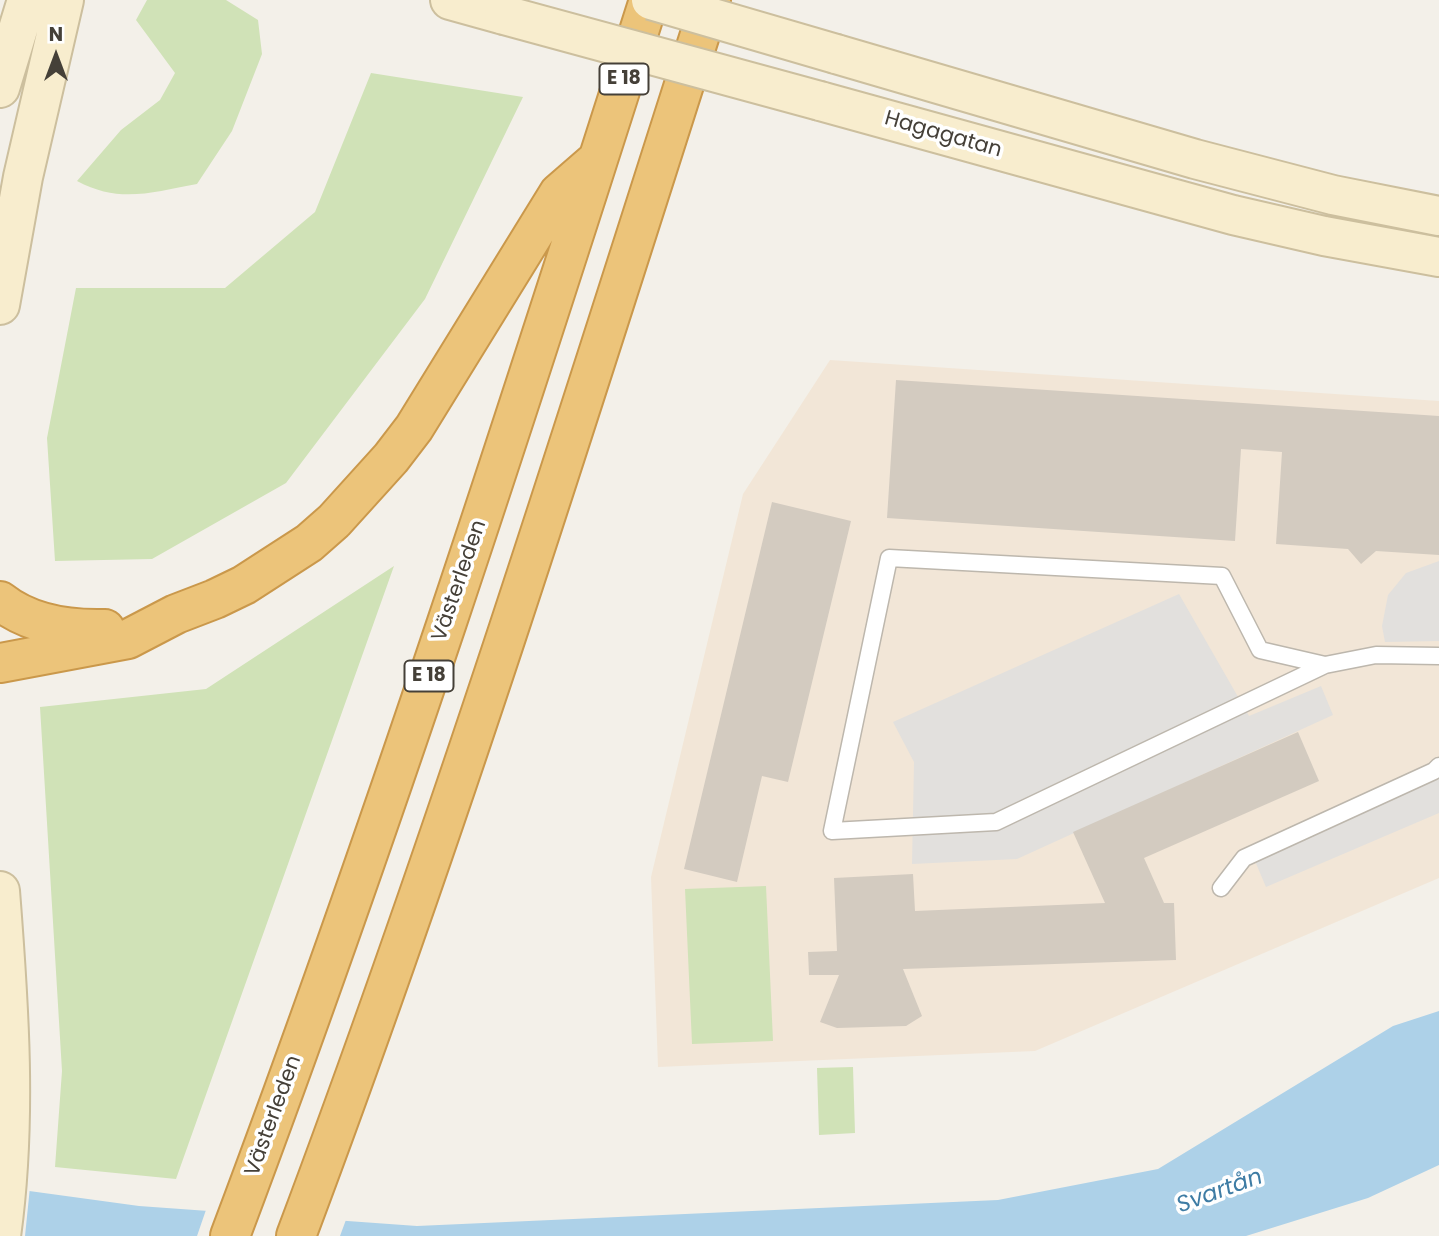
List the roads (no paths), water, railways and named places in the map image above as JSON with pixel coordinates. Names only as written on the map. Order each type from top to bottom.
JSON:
[{"type":"highway","name":"Västerleden","points":[[230,1236],[397,770],[532,367],[650,0]]},
{"type":"highway","name":"E 18","points":[[296,1236],[522,594],[711,0]]},
{"type":"highway","points":[[0,663],[128,639],[244,585],[309,543],[334,521],[391,458],[414,428],[559,193],[599,158]]},
{"type":"highway","points":[[0,601],[7,607],[54,626],[81,630],[149,627]]},
{"type":"street","points":[[0,305],[23,177],[64,0]]},
{"type":"street","name":"Hagagatan","points":[[450,0],[1233,215],[1324,236],[1439,257]]},
{"type":"street","points":[[650,0],[1195,159],[1333,195],[1439,216]]},
{"type":"street","points":[[0,88],[24,4]]},
{"type":"street","points":[[0,891],[7,976],[8,1153],[1,1236]]},
{"type":"lane","points":[[1325,665],[1260,650],[1222,576],[889,558],[832,831],[996,822],[1325,665],[1376,656],[1439,656]]},
{"type":"lane","points":[[1221,888],[1244,858],[1434,771],[1439,766]]},
{"type":"water","name":"Svartån","points":[[1439,1011],[1439,1165],[1368,1198],[1246,1236],[0,1236],[0,1187],[139,1206],[417,1226],[998,1200],[1158,1169],[1393,1026]]}]
